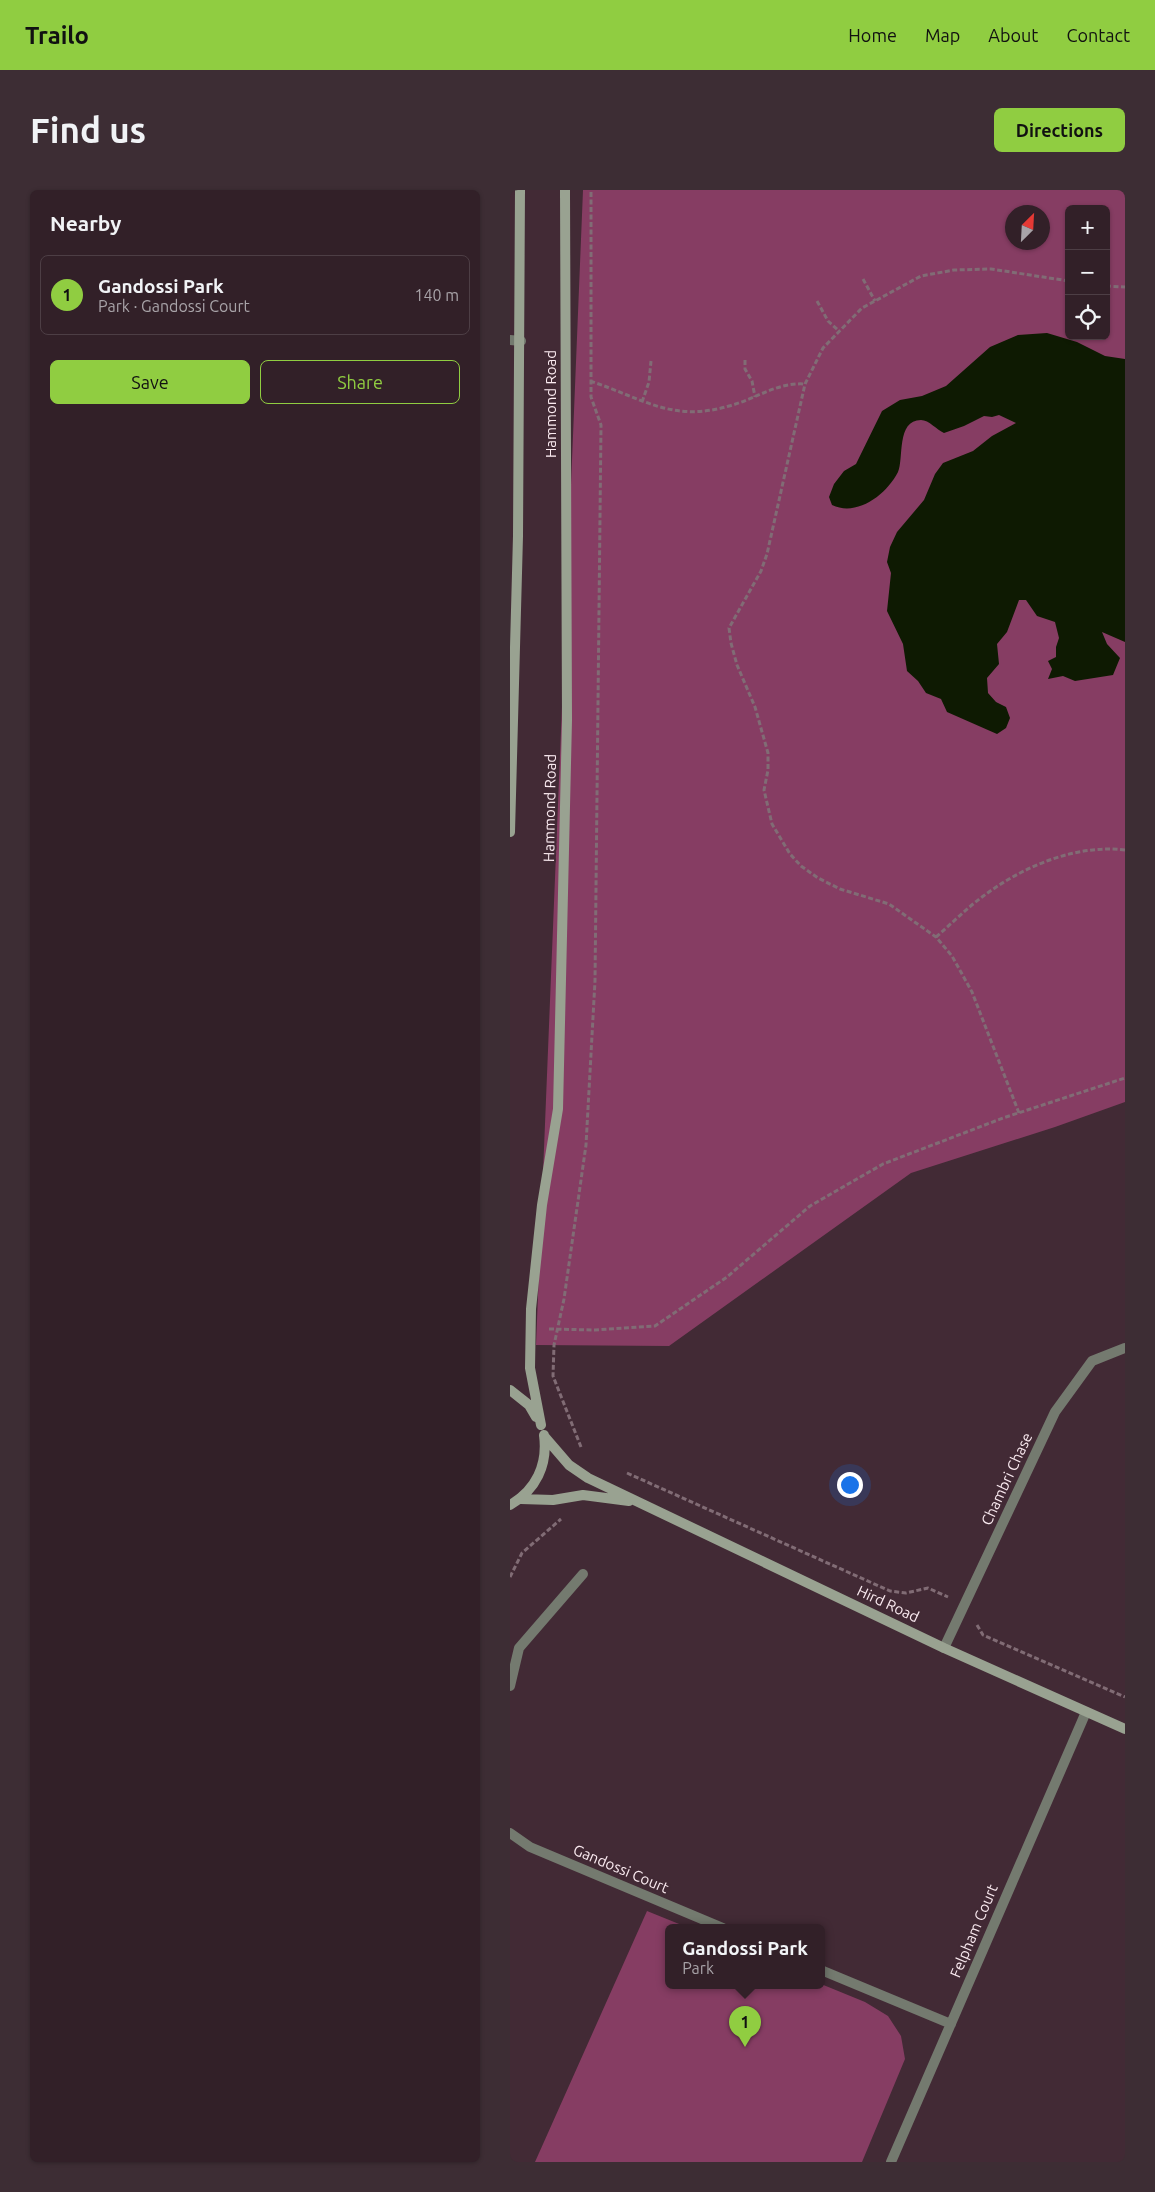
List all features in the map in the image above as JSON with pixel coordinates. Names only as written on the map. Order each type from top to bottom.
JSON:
[{"type":"main road","name":"Hammond Road","points":[[510,832],[518,588],[515,341],[520,190]]},
{"type":"main road","name":"Hammond Road","points":[[541,1425],[530,1368],[530,1329],[542,1205],[558,1110],[567,720],[565,190]]},
{"type":"main road","points":[[510,1390],[530,1405],[541,1425],[545,1454],[541,1470],[533,1486],[521,1499],[510,1505]]},
{"type":"main road","name":"Hird Road","points":[[544,1436],[569,1465],[588,1478],[944,1648],[1125,1729]]},
{"type":"main road","name":"Hird Road","points":[[521,1499],[553,1500],[583,1495],[640,1503]]},
{"type":"street","name":"Chambri Chase","points":[[944,1648],[1055,1412],[1092,1361],[1125,1348]]},
{"type":"street","points":[[510,1686],[519,1648],[583,1574]]},
{"type":"street","name":"Felpham Court","points":[[891,2162],[1086,1712]]},
{"type":"street","name":"Gandossi Court","points":[[510,1833],[530,1847],[713,1924]]},
{"type":"street","points":[[825,1972],[951,2024]]},
{"type":"path","points":[[1019,1113],[972,992],[952,956],[936,937],[888,904],[840,889],[818,878],[801,866],[779,838],[768,810],[764,790],[768,770],[768,753],[755,707],[733,651],[729,628],[761,571],[768,554],[805,384],[822,348],[862,308],[920,276],[954,270],[991,269],[1065,280]]},
{"type":"path","points":[[863,279],[875,301]]},
{"type":"path","points":[[1110,286],[1125,288]]},
{"type":"path","points":[[816,301],[828,321],[839,331]]},
{"type":"path","points":[[745,360],[746,370],[752,381],[754,397]]},
{"type":"path","points":[[642,402],[649,382],[651,361]]},
{"type":"path","points":[[566,377],[592,382],[642,402],[670,410],[706,412],[728,407],[791,383],[805,384]]},
{"type":"path","points":[[936,937],[982,897],[1035,866],[1064,856],[1105,848],[1125,850]]},
{"type":"path","points":[[530,1329],[595,1330],[655,1326],[727,1277],[810,1206],[884,1164],[1019,1113],[1125,1078]]},
{"type":"path","points":[[574,1449],[583,1452]]},
{"type":"path","points":[[618,1469],[890,1591],[906,1594],[928,1588],[971,1607],[975,1622],[983,1635],[1125,1697]]},
{"type":"shaded area","points":[[583,190],[1125,190],[1125,1102],[1055,1127],[911,1173],[669,1346],[536,1345]]},
{"type":"shaded area","points":[[1047,333],[1065,340],[1077,342],[1105,356],[1125,359],[1125,642],[1102,632],[1107,644],[1120,658],[1113,675],[1075,681],[1063,676],[1048,679],[1052,669],[1048,661],[1056,657],[1056,647],[1059,638],[1055,622],[1037,616],[1026,600],[1019,600],[1007,632],[997,644],[999,664],[987,678],[988,693],[996,702],[1006,707],[1010,718],[1006,728],[997,734],[947,712],[941,699],[926,693],[918,681],[907,671],[903,644],[887,611],[891,573],[887,562],[890,547],[897,532],[924,500],[935,474],[943,463],[973,451],[992,436],[1016,423],[999,415],[992,417],[984,416],[944,433],[924,420],[913,422],[904,433],[898,472],[886,489],[870,502],[851,508],[832,505],[829,497],[834,484],[844,471],[856,464],[882,411],[900,400],[922,396],[946,386],[990,347],[1018,335]]},
{"type":"shaded area","points":[[647,1911],[679,1924],[665,1924],[665,1989],[825,1989],[825,1986],[865,2002],[888,2016],[901,2036],[905,2059],[862,2162],[535,2162]]},
{"type":"place","name":"Gandossi Park","points":[[745,2047]]}]
